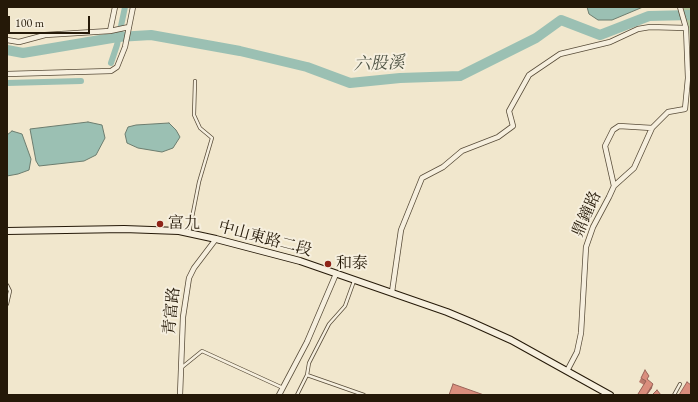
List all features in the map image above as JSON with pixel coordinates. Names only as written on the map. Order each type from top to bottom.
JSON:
[{"type":"main road","name":"中山東路二段","points":[[7,231],[124,230],[189,233],[300,261],[392,292],[471,322],[511,340],[610,395]]},
{"type":"street","points":[[110,30],[115,7]]},
{"type":"street","points":[[7,74],[111,71],[117,67],[125,47],[132,7]]},
{"type":"street","points":[[614,186],[634,168],[652,128],[668,112],[685,109],[688,78],[686,28],[680,7]]},
{"type":"street","points":[[7,40],[19,42],[45,35],[129,27]]},
{"type":"street","points":[[392,292],[401,230],[422,178],[443,167],[462,151],[498,137],[513,126],[509,111],[529,75],[560,54],[610,42],[638,28],[686,28]]},
{"type":"street","name":"鼎鐘路","points":[[567,371],[577,352],[581,333],[586,247],[593,227],[614,186],[605,146],[613,130],[619,126],[652,128]]},
{"type":"street","name":"青富路","points":[[180,395],[183,317],[189,278],[194,268],[216,239]]},
{"type":"street","points":[[279,395],[307,342],[336,274]]},
{"type":"lane","points":[[189,233],[199,182],[212,138],[200,128],[194,115],[195,81]]},
{"type":"lane","points":[[297,395],[307,375],[310,363],[329,324],[345,306],[355,280]]},
{"type":"lane","points":[[7,285],[10,291],[7,304]]},
{"type":"lane","points":[[180,368],[202,351],[283,388]]},
{"type":"lane","points":[[307,375],[364,395]]},
{"type":"lane","points":[[674,395],[680,384]]},
{"type":"green space","points":[[683,7],[691,7],[691,46],[689,28]]},
{"type":"water","points":[[587,7],[643,7],[612,20],[598,20],[589,14]]},
{"type":"water","points":[[88,122],[102,125],[105,138],[96,155],[84,161],[39,166],[36,161],[30,129]]},
{"type":"water","points":[[169,123],[180,137],[173,148],[162,152],[138,148],[127,143],[125,134],[128,127],[136,125]]},
{"type":"water","points":[[12,131],[22,134],[31,159],[29,170],[7,176],[7,135]]},
{"type":"building","points":[[645,370],[649,376],[647,379],[653,384],[646,395],[640,395],[638,394],[646,381],[641,378]]},
{"type":"building","points":[[687,382],[691,385],[691,395],[679,395]]},
{"type":"building","points":[[453,384],[484,395],[449,395]]},
{"type":"building","points":[[657,390],[661,395],[652,395]]},
{"type":"waterway","name":"六股溪","points":[[111,63],[117,45],[125,7]]},
{"type":"waterway","name":"六股溪","points":[[7,50],[23,53],[118,37],[151,35],[240,51],[307,67],[350,83],[400,78],[460,76],[536,38],[561,20],[600,35],[649,16],[691,15]]},
{"type":"waterway","points":[[7,83],[81,81]]},
{"type":"place","name":"富九","points":[[160,224]]},
{"type":"place","name":"和泰","points":[[328,264]]}]
